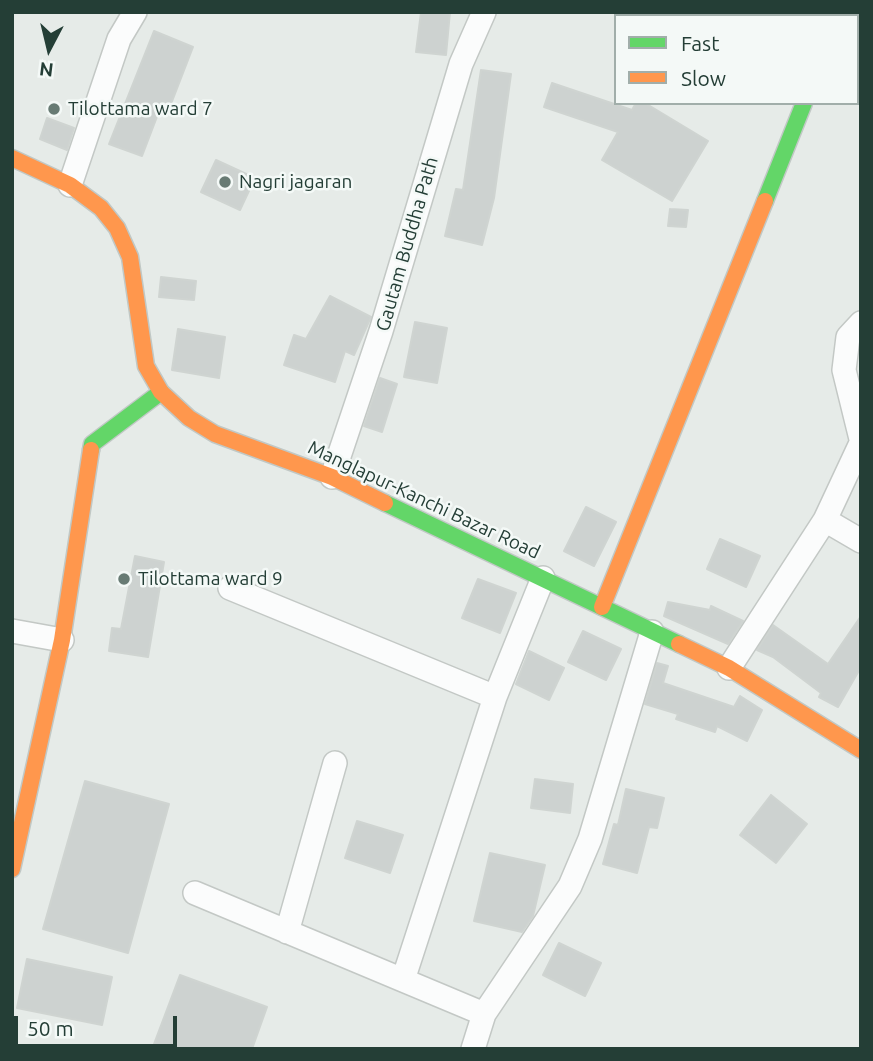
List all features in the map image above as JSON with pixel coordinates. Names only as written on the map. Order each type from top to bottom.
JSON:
[{"type":"street","points":[[70,185],[120,38],[135,12]]},
{"type":"street","name":"Gautam Buddha Path","points":[[332,477],[382,331],[461,64],[484,12]]},
{"type":"street","points":[[602,607],[803,105]]},
{"type":"street","name":"Manglapur-Kanchi Bazar Road","points":[[12,158],[45,171],[70,185],[101,208],[117,228],[130,257],[146,366],[161,392],[188,418],[215,434],[332,477],[729,668],[861,750]]},
{"type":"street","points":[[729,668],[825,520],[861,441],[844,370],[848,337],[861,323]]},
{"type":"street","points":[[12,869],[15,841],[62,640],[92,444],[161,392]]},
{"type":"street","points":[[825,520],[861,541]]},
{"type":"street","points":[[403,980],[495,697],[543,579]]},
{"type":"street","points":[[230,588],[495,697]]},
{"type":"street","points":[[12,631],[62,640]]},
{"type":"street","points":[[473,1049],[484,1014],[570,886],[590,839],[652,632]]},
{"type":"street","points":[[287,932],[335,763]]},
{"type":"street","points":[[195,893],[484,1014]]},
{"type":"building","points":[[421,12],[450,12],[446,55],[416,52]]},
{"type":"building","points":[[154,31],[193,47],[171,104],[163,101],[142,156],[109,144]]},
{"type":"building","points":[[481,70],[511,74],[494,198],[482,245],[445,236],[456,189],[463,190]]},
{"type":"building","points":[[552,83],[632,110],[635,105],[648,105],[708,141],[672,201],[602,160],[618,132],[544,107]]},
{"type":"building","points":[[47,118],[74,128],[67,150],[40,139]]},
{"type":"building","points":[[216,160],[255,178],[240,210],[201,192]]},
{"type":"building","points":[[670,209],[688,210],[686,227],[668,226]]},
{"type":"building","points":[[161,277],[196,281],[194,300],[159,297]]},
{"type":"building","points":[[330,296],[371,317],[354,355],[345,351],[335,382],[284,365],[294,335],[306,339]]},
{"type":"building","points":[[415,322],[447,328],[437,383],[404,377]]},
{"type":"building","points":[[178,329],[225,337],[219,378],[172,370]]},
{"type":"building","points":[[380,378],[397,384],[382,432],[364,426]]},
{"type":"building","points":[[586,507],[616,522],[594,566],[564,551]]},
{"type":"building","points":[[720,539],[760,556],[746,587],[707,569]]},
{"type":"building","points":[[135,556],[164,562],[148,657],[109,651],[112,628],[121,629]]},
{"type":"building","points":[[478,579],[516,593],[500,633],[462,618]]},
{"type":"building","points":[[668,602],[710,610],[711,606],[743,621],[728,644],[664,616]]},
{"type":"building","points":[[861,616],[861,667],[838,707],[819,697],[821,693],[773,657],[757,650],[773,625],[828,664]]},
{"type":"building","points":[[583,631],[621,649],[606,680],[568,662]]},
{"type":"building","points":[[529,651],[564,668],[549,700],[516,684]]},
{"type":"building","points":[[657,663],[668,666],[663,683],[734,707],[740,696],[762,710],[747,741],[717,726],[715,732],[676,719],[678,714],[645,704]]},
{"type":"building","points":[[535,779],[573,784],[570,813],[531,808]]},
{"type":"building","points":[[85,781],[169,804],[128,953],[43,929]]},
{"type":"building","points":[[626,789],[664,798],[657,828],[649,827],[637,873],[603,864],[614,824],[618,825]]},
{"type":"building","points":[[771,795],[807,824],[776,863],[740,835]]},
{"type":"building","points":[[357,821],[403,835],[390,873],[345,858]]},
{"type":"building","points":[[490,853],[545,865],[533,916],[522,932],[474,921]]},
{"type":"building","points":[[559,943],[601,963],[585,996],[543,975]]},
{"type":"building","points":[[27,959],[112,977],[102,1025],[17,1008]]},
{"type":"building","points":[[180,975],[267,1007],[252,1049],[166,1049],[154,1044]]},
{"type":"traffic: fast","points":[[765,201],[803,105]]},
{"type":"traffic: fast","points":[[91,450],[92,444],[161,392]]},
{"type":"traffic: fast","points":[[385,503],[679,644]]},
{"type":"traffic: slow","points":[[12,158],[70,185],[101,208],[117,228],[130,257],[146,366],[161,392],[189,418],[215,434],[332,477],[385,503]]},
{"type":"traffic: slow","points":[[602,607],[765,201]]},
{"type":"traffic: slow","points":[[12,869],[62,640],[91,450]]},
{"type":"traffic: slow","points":[[679,644],[729,668],[861,750]]},
{"type":"place","name":"Tilottama ward 7","points":[[54,109]]},
{"type":"place","name":"Nagri jagaran","points":[[225,182]]},
{"type":"place","name":"Tilottama ward 9","points":[[124,579]]}]
